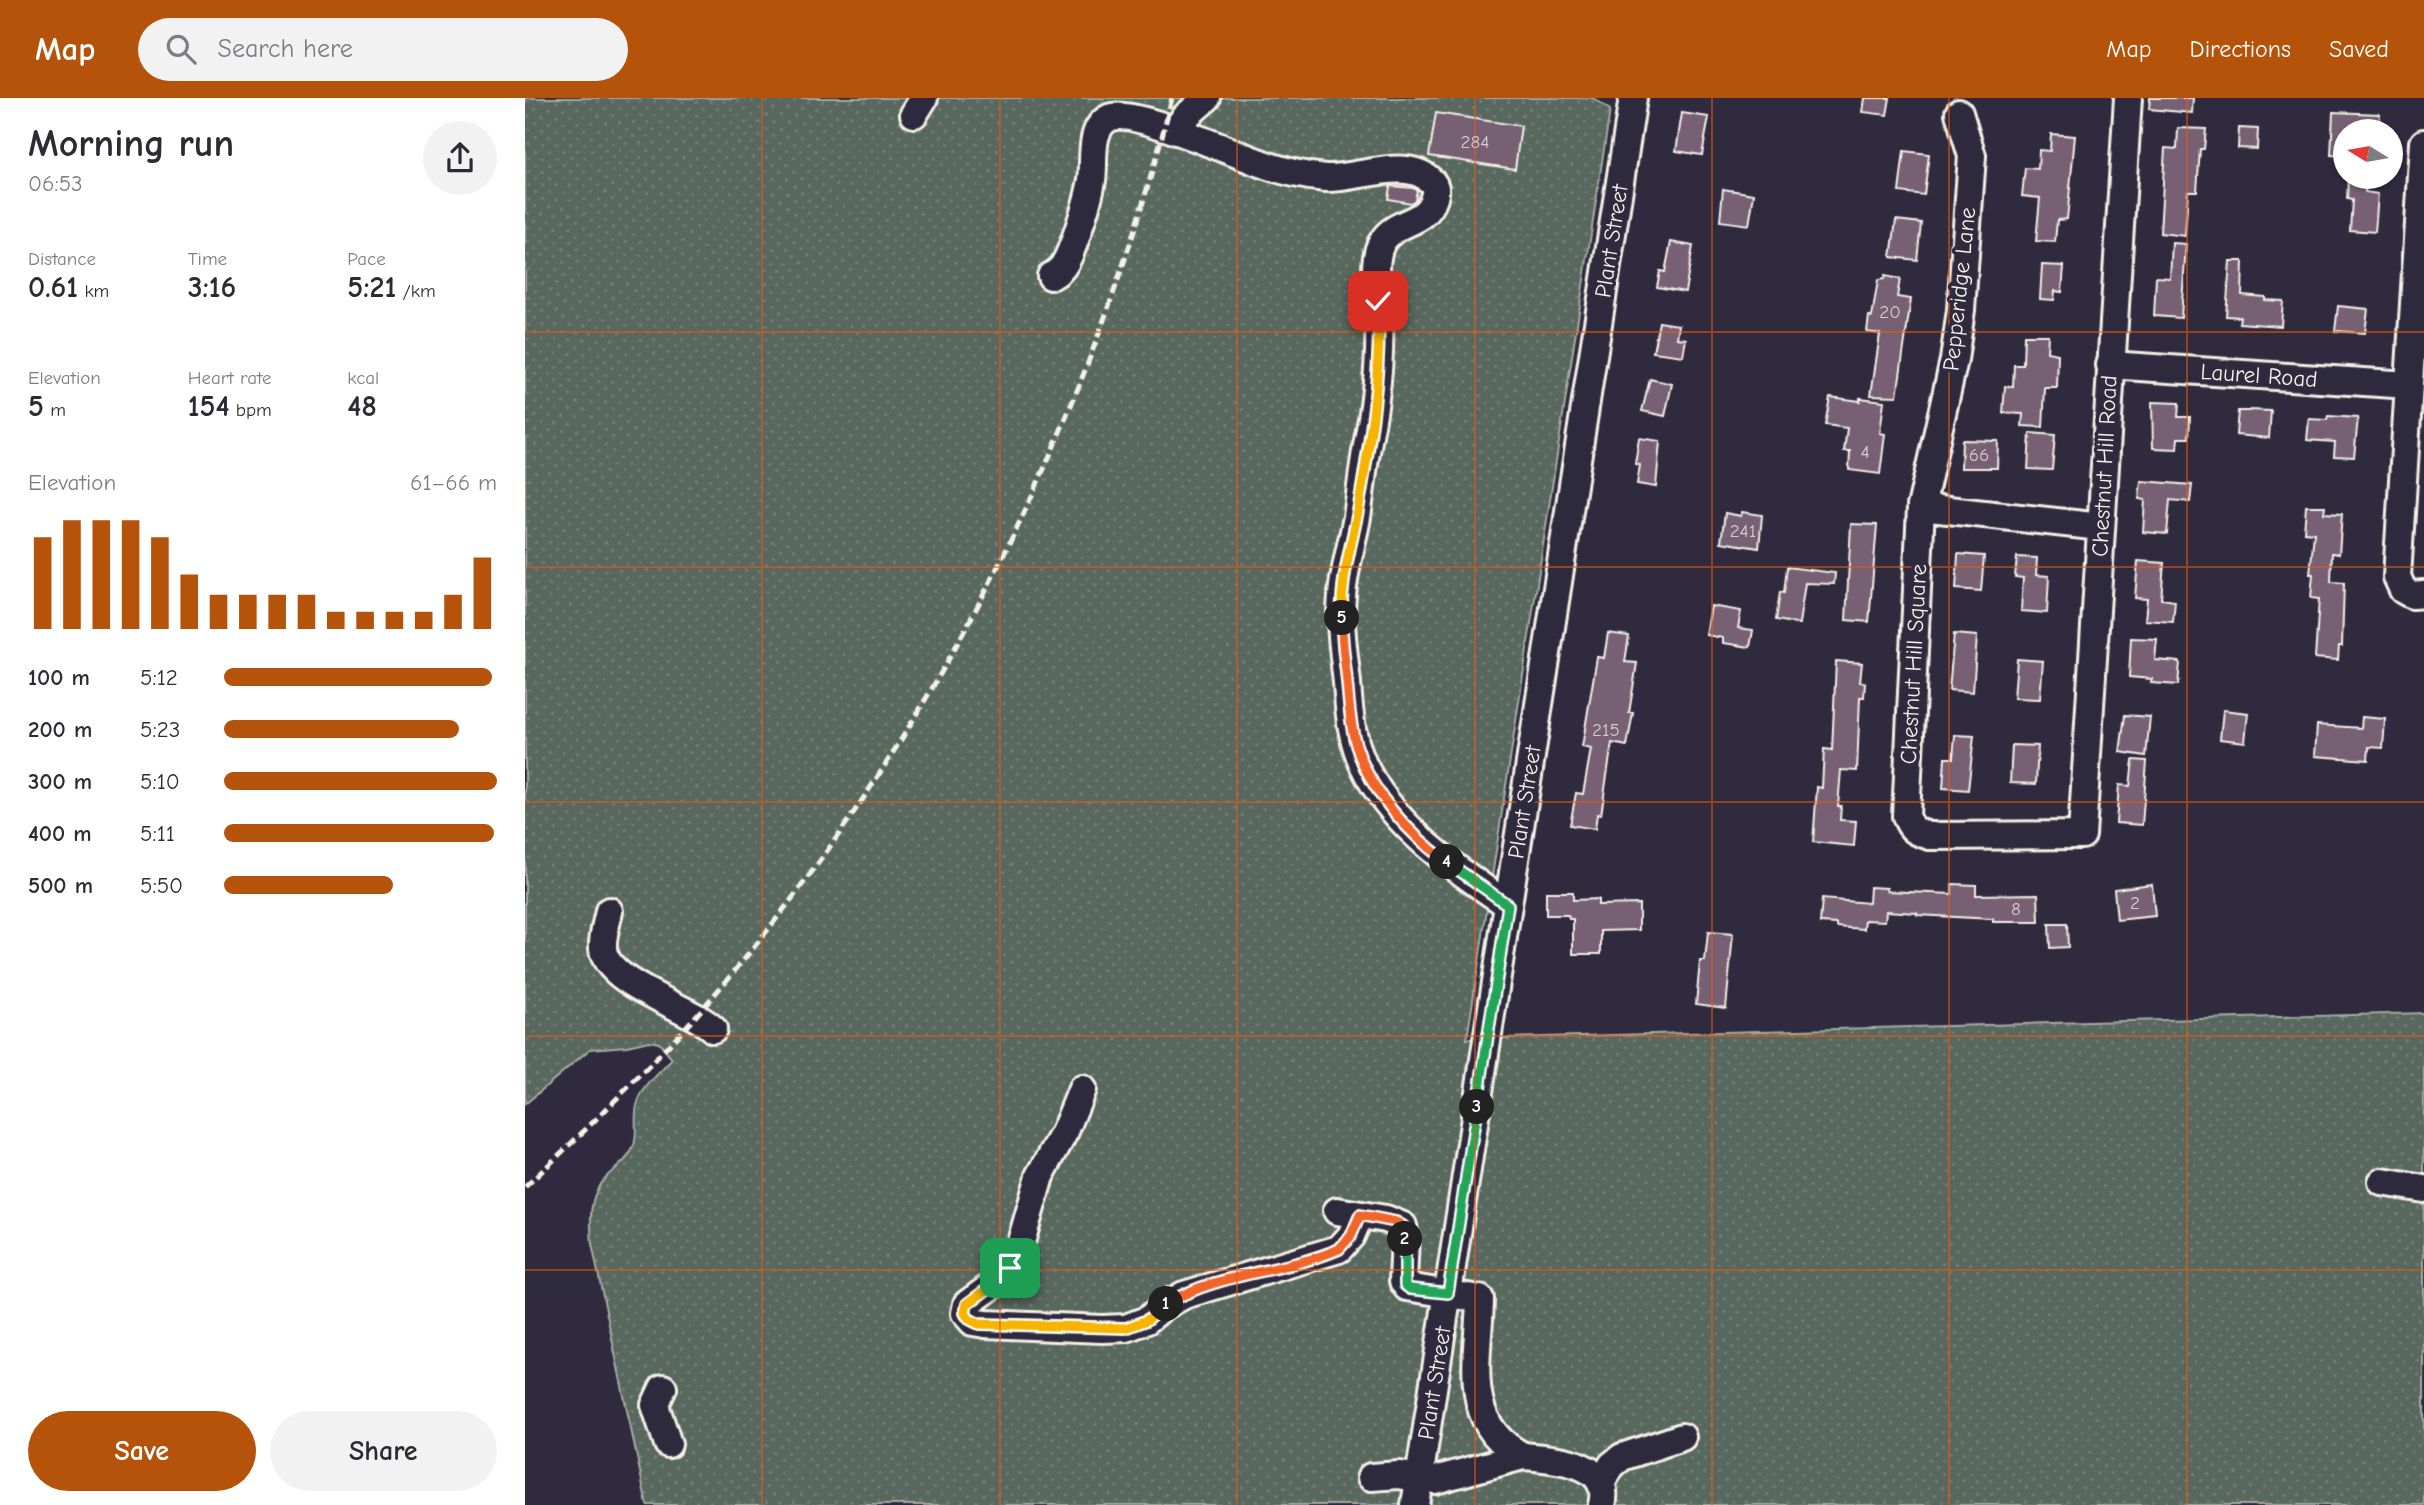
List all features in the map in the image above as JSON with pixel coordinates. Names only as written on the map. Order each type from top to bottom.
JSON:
[{"type":"street","points":[[1176,131],[1185,117],[1207,98]]},
{"type":"street","name":"Plant Street","points":[[1415,1505],[1633,98]]},
{"type":"street","name":"Chestnut Hill Road","points":[[2082,835],[2128,98]]},
{"type":"street","points":[[1051,276],[1065,263],[1073,246],[1092,182],[1097,132],[1123,107],[1176,131],[1287,172],[1313,177],[1343,178],[1403,168],[1421,174],[1434,184],[1436,191],[1425,215],[1390,233],[1379,248],[1377,259],[1380,333],[1376,395],[1359,502],[1343,578],[1341,604],[1347,692],[1357,748],[1365,770],[1388,806],[1440,858],[1508,905]]},
{"type":"street","name":"Pepperidge Lane","points":[[1921,507],[1954,360],[1961,310],[1972,156],[1959,113]]},
{"type":"street","points":[[2413,592],[2397,577],[2424,143]]},
{"type":"street","name":"Laurel Road","points":[[2110,365],[2409,385]]},
{"type":"street","points":[[1921,507],[2101,527]]},
{"type":"street","name":"Chestnut Hill Square","points":[[1921,507],[1905,803],[1910,828],[1930,836],[2082,835]]},
{"type":"street","points":[[609,911],[603,946],[612,966],[629,981],[691,1013],[713,1029]]},
{"type":"street","points":[[1082,1089],[1065,1131],[1039,1177],[1023,1240],[1010,1268],[1000,1280],[967,1304],[965,1313],[969,1319],[979,1324],[1114,1329],[1137,1325],[1184,1295],[1339,1249],[1351,1236],[1349,1213],[1396,1222],[1403,1226],[1403,1281],[1407,1287],[1491,1296],[1476,1360],[1479,1402],[1486,1422],[1509,1448],[1523,1456],[1589,1468],[1601,1494]]},
{"type":"street","points":[[2382,1182],[2424,1189]]},
{"type":"street","points":[[659,1405],[668,1444]]},
{"type":"street","points":[[1601,1494],[1612,1465],[1622,1457],[1682,1437]]},
{"type":"street","points":[[1371,1477],[1399,1475],[1435,1480],[1523,1456]]},
{"type":"green space","points":[[525,98],[1593,98],[1610,110],[1467,1039],[2424,1013],[2424,1505],[647,1505],[592,1244],[591,1217],[593,1200],[600,1184],[632,1150],[636,1108],[640,1096],[672,1059],[659,1043],[649,1041],[590,1049],[525,1104]]},
{"type":"building","points":[[1865,98],[1890,98],[1887,115],[1863,112]]},
{"type":"building","points":[[2150,98],[2193,98],[2192,113],[2149,109]]},
{"type":"building","points":[[2333,112],[2380,114],[2380,119],[2333,119],[2331,155]]},
{"type":"building","points":[[1436,113],[1521,126],[1515,169],[1429,156]]},
{"type":"building","points":[[1682,113],[1709,117],[1702,155],[1676,151]]},
{"type":"building","points":[[2178,128],[2206,129],[2204,149],[2200,149],[2197,191],[2188,191],[2185,236],[2160,233],[2165,148],[2177,149]]},
{"type":"building","points":[[2239,128],[2258,129],[2257,149],[2238,148]]},
{"type":"building","points":[[2051,134],[2075,136],[2067,219],[2057,220],[2055,242],[2036,241],[2040,198],[2022,196],[2025,168],[2038,169],[2039,150],[2050,151]]},
{"type":"building","points":[[1904,151],[1929,154],[1924,195],[1899,192]]},
{"type":"building","points":[[1390,186],[1417,190],[1415,200],[1411,203],[1388,199]]},
{"type":"building","points":[[1723,189],[1754,194],[1749,225],[1720,221]]},
{"type":"building","points":[[2347,189],[2365,189],[2365,192],[2378,194],[2375,232],[2350,230],[2352,200],[2347,199]]},
{"type":"building","points":[[1896,220],[1921,223],[1917,260],[1891,257]]},
{"type":"building","points":[[1671,242],[1693,246],[1685,292],[1657,287],[1660,271],[1665,272]]},
{"type":"building","points":[[2172,243],[2186,244],[2181,318],[2154,316],[2156,277],[2170,278]]},
{"type":"building","points":[[2230,261],[2243,261],[2242,295],[2283,301],[2281,326],[2239,323],[2240,317],[2226,316]]},
{"type":"building","points":[[2042,265],[2064,266],[2062,292],[2055,291],[2054,300],[2040,299]]},
{"type":"building","points":[[1885,276],[1900,279],[1897,297],[1911,299],[1897,396],[1871,395],[1880,334],[1867,332],[1878,280],[1884,279]]},
{"type":"building","points":[[2338,306],[2368,309],[2365,333],[2335,331]]},
{"type":"building","points":[[1659,322],[1679,325],[1677,338],[1686,339],[1683,356],[1653,352]]},
{"type":"building","points":[[2024,335],[2048,335],[2047,352],[2058,354],[2057,388],[2045,388],[2043,427],[2022,426],[2023,414],[2003,413],[2005,386],[2013,387],[2014,365],[2023,365]]},
{"type":"building","points":[[1650,379],[1672,384],[1665,416],[1642,411]]},
{"type":"building","points":[[1830,397],[1884,401],[1880,433],[1885,434],[1880,474],[1849,470],[1850,451],[1844,451],[1847,428],[1825,425]]},
{"type":"building","points":[[2152,402],[2179,403],[2178,417],[2190,417],[2189,438],[2178,438],[2177,449],[2153,448]]},
{"type":"building","points":[[2238,411],[2271,411],[2269,438],[2236,435]]},
{"type":"building","points":[[2328,416],[2358,418],[2354,457],[2334,456],[2335,442],[2307,440],[2309,419],[2327,420]]},
{"type":"building","points":[[2030,433],[2055,435],[2052,470],[2028,469]]},
{"type":"building","points":[[1639,438],[1660,441],[1656,487],[1637,484],[1640,465],[1635,464]]},
{"type":"building","points":[[1962,440],[1998,441],[1997,468],[1961,468]]},
{"type":"building","points":[[2141,481],[2192,485],[2190,502],[2170,500],[2167,534],[2143,532],[2145,500],[2139,499]]},
{"type":"building","points":[[2306,506],[2325,506],[2324,513],[2342,514],[2339,554],[2332,553],[2331,582],[2344,583],[2342,646],[2339,646],[2338,660],[2315,658],[2319,599],[2311,598],[2313,574],[2310,574],[2314,533],[2304,532]]},
{"type":"building","points":[[1742,512],[1762,515],[1759,548],[1721,542],[1725,513],[1741,516]]},
{"type":"building","points":[[1851,524],[1877,525],[1869,622],[1846,620]]},
{"type":"building","points":[[1958,554],[1984,556],[1981,591],[1956,589]]},
{"type":"building","points":[[2017,557],[2037,558],[2036,575],[2049,576],[2047,613],[2021,611],[2023,578],[2015,577]]},
{"type":"building","points":[[2138,561],[2164,563],[2161,599],[2175,601],[2173,622],[2145,620],[2147,599],[2135,598]]},
{"type":"building","points":[[1787,567],[1835,573],[1834,584],[1805,583],[1799,624],[1776,620],[1780,592],[1784,593]]},
{"type":"building","points":[[1711,606],[1741,611],[1738,628],[1753,630],[1750,647],[1723,643],[1723,638],[1706,635]]},
{"type":"building","points":[[1608,633],[1629,636],[1625,662],[1637,663],[1627,746],[1612,743],[1601,815],[1597,814],[1595,829],[1570,825],[1576,793],[1583,794],[1591,749],[1582,747],[1597,657],[1604,658]]},
{"type":"building","points":[[1954,634],[1977,636],[1973,692],[1949,690]]},
{"type":"building","points":[[2131,638],[2157,639],[2155,660],[2180,662],[2178,685],[2151,683],[2152,679],[2129,677]]},
{"type":"building","points":[[2017,659],[2043,661],[2040,699],[2014,698]]},
{"type":"building","points":[[1836,661],[1862,663],[1860,682],[1865,683],[1864,697],[1860,697],[1857,771],[1841,770],[1838,806],[1841,806],[1840,820],[1856,821],[1854,846],[1813,842],[1817,787],[1822,788],[1824,749],[1832,750]]},
{"type":"building","points":[[2223,710],[2248,713],[2245,742],[2220,739]]},
{"type":"building","points":[[2125,715],[2150,717],[2146,756],[2120,752]]},
{"type":"building","points":[[2362,717],[2385,719],[2383,748],[2369,747],[2368,760],[2315,756],[2317,725],[2361,728]]},
{"type":"building","points":[[1955,735],[1974,736],[1968,790],[1943,788],[1945,758],[1953,758]]},
{"type":"building","points":[[2012,745],[2038,746],[2036,784],[2010,783]]},
{"type":"building","points":[[2133,760],[2147,761],[2142,825],[2116,823],[2119,785],[2130,786]]},
{"type":"building","points":[[1952,884],[1976,885],[1976,895],[2038,894],[2039,922],[1993,922],[1993,919],[1886,911],[1885,921],[1865,920],[1864,929],[1820,923],[1822,899],[1869,903],[1870,887],[1887,888],[1887,891],[1952,894]]},
{"type":"building","points":[[2152,884],[2155,916],[2117,920],[2114,889]]},
{"type":"building","points":[[1546,892],[1573,892],[1573,900],[1598,899],[1598,905],[1639,904],[1639,930],[1601,931],[1601,954],[1573,954],[1573,919],[1569,919],[1568,915],[1546,915]]},
{"type":"building","points":[[2049,924],[2067,924],[2068,947],[2050,948]]},
{"type":"building","points":[[1708,932],[1733,934],[1726,1008],[1696,1004],[1700,961],[1705,961]]},
{"type":"railway","points":[[525,1187],[674,1040],[777,918],[854,812],[924,701],[988,587],[1044,468],[1094,347],[1137,223],[1172,98]]},
{"type":"route","points":[[1010,1268],[1000,1280],[967,1304],[965,1313],[969,1319],[979,1324],[1126,1328],[1147,1320],[1184,1295],[1339,1249],[1351,1236],[1360,1215],[1377,1217],[1403,1226],[1403,1281],[1407,1287],[1448,1293],[1508,905],[1440,858],[1405,825],[1388,806],[1365,770],[1354,738],[1342,641],[1341,604],[1345,566],[1356,522],[1376,395],[1380,333],[1378,301]]}]
